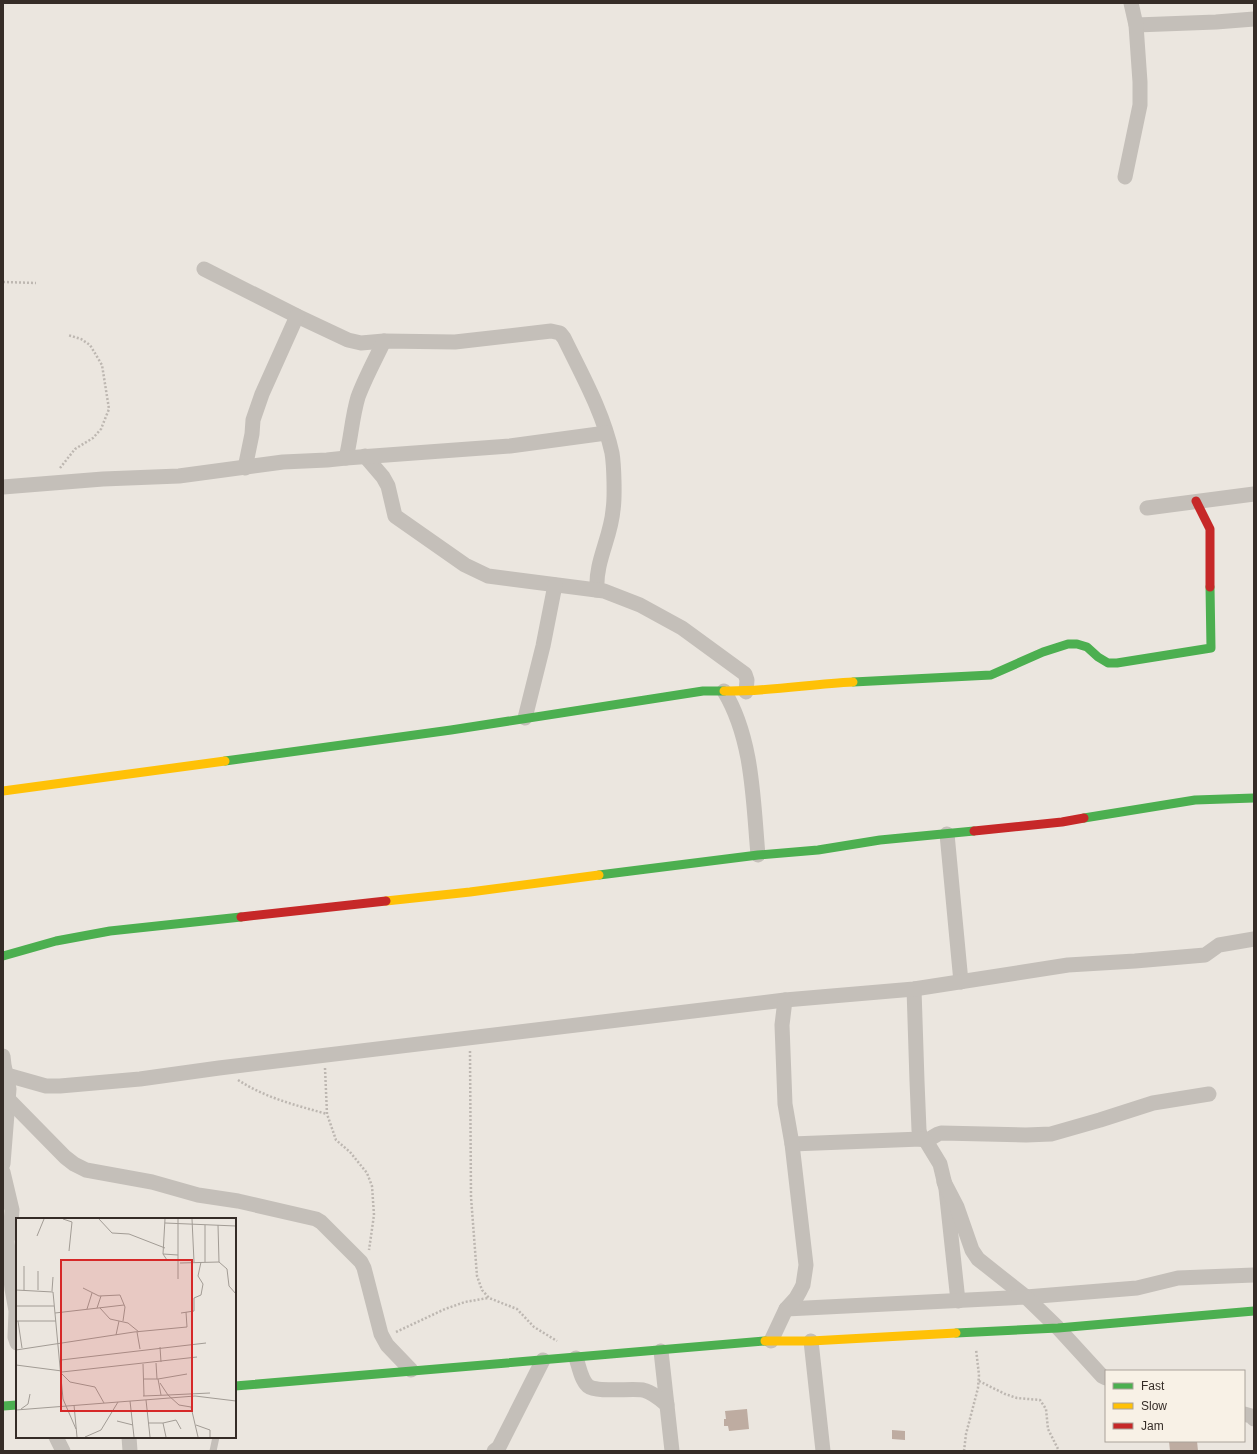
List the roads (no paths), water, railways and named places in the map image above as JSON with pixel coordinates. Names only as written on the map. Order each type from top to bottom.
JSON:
[{"type":"street","points":[[1125,178],[1140,105],[1136,25],[1131,3]]},
{"type":"street","points":[[1136,25],[1254,19]]},
{"type":"street","points":[[204,269],[297,316],[348,340],[361,343],[384,341],[455,342],[556,331],[564,338],[596,403],[612,454],[613,510],[608,538],[598,568],[598,590]]},
{"type":"street","points":[[245,468],[252,434],[253,420],[262,394],[297,316]]},
{"type":"street","points":[[346,458],[358,397],[384,341]]},
{"type":"street","points":[[3,487],[104,479],[179,476],[283,462],[510,446],[606,434]]},
{"type":"street","points":[[364,456],[383,477],[388,486],[395,516],[465,565],[488,576],[604,591],[640,605],[682,628],[745,674],[747,680],[746,692]]},
{"type":"street","points":[[1147,508],[1254,494]]},
{"type":"street","points":[[3,791],[271,755],[703,691],[746,692],[830,683],[991,675],[1043,652],[1068,644],[1077,644],[1087,647],[1098,657],[1108,663],[1117,663],[1211,648],[1210,529],[1196,502]]},
{"type":"street","points":[[525,718],[543,646],[555,585]]},
{"type":"street","points":[[724,691],[734,710],[741,731],[747,759],[758,855]]},
{"type":"street","points":[[3,956],[46,943],[110,931],[470,892],[758,855],[818,850],[880,840],[1062,822],[1195,800],[1254,798]]},
{"type":"street","points":[[947,834],[961,982]]},
{"type":"street","points":[[4,1065],[46,1086],[140,1079],[219,1068],[785,1000],[914,989],[1068,965],[1205,955],[1219,945],[1254,939]]},
{"type":"street","points":[[914,989],[919,1130],[940,1164],[944,1182],[958,1301]]},
{"type":"street","points":[[771,1341],[786,1309],[800,1291],[806,1265],[792,1144],[785,1104],[782,1025],[785,1000]]},
{"type":"street","points":[[3,1164],[9,1100],[4,1065]]},
{"type":"street","points":[[792,1144],[924,1140],[941,1133],[1026,1135],[1051,1134],[1153,1103],[1209,1094]]},
{"type":"street","points":[[9,1100],[65,1157],[86,1170],[152,1182],[198,1195],[238,1201],[316,1219],[321,1222],[361,1262],[364,1268],[381,1334],[387,1345],[411,1370]]},
{"type":"street","points":[[3,1172],[12,1210],[7,1241],[16,1311],[16,1340]]},
{"type":"street","points":[[944,1182],[957,1207],[972,1250],[978,1258],[1026,1297],[1105,1378]]},
{"type":"street","points":[[786,1309],[1026,1297],[1137,1288],[1178,1278],[1254,1274]]},
{"type":"street","points":[[236,1386],[411,1370],[576,1358],[771,1341],[811,1341],[1058,1328],[1254,1311]]},
{"type":"street","points":[[811,1341],[823,1451]]},
{"type":"street","points":[[661,1351],[672,1451]]},
{"type":"street","points":[[576,1358],[582,1376],[588,1386],[603,1389],[645,1390],[667,1405]]},
{"type":"street","points":[[494,1451],[498,1447],[543,1360]]},
{"type":"street","points":[[3,1406],[16,1405]]},
{"type":"street","points":[[1245,1414],[1251,1416],[1254,1419]]},
{"type":"street","points":[[56,1438],[63,1451]]},
{"type":"street","points":[[128,1438],[130,1451]]},
{"type":"lane","points":[[213,1451],[216,1438]]}]
